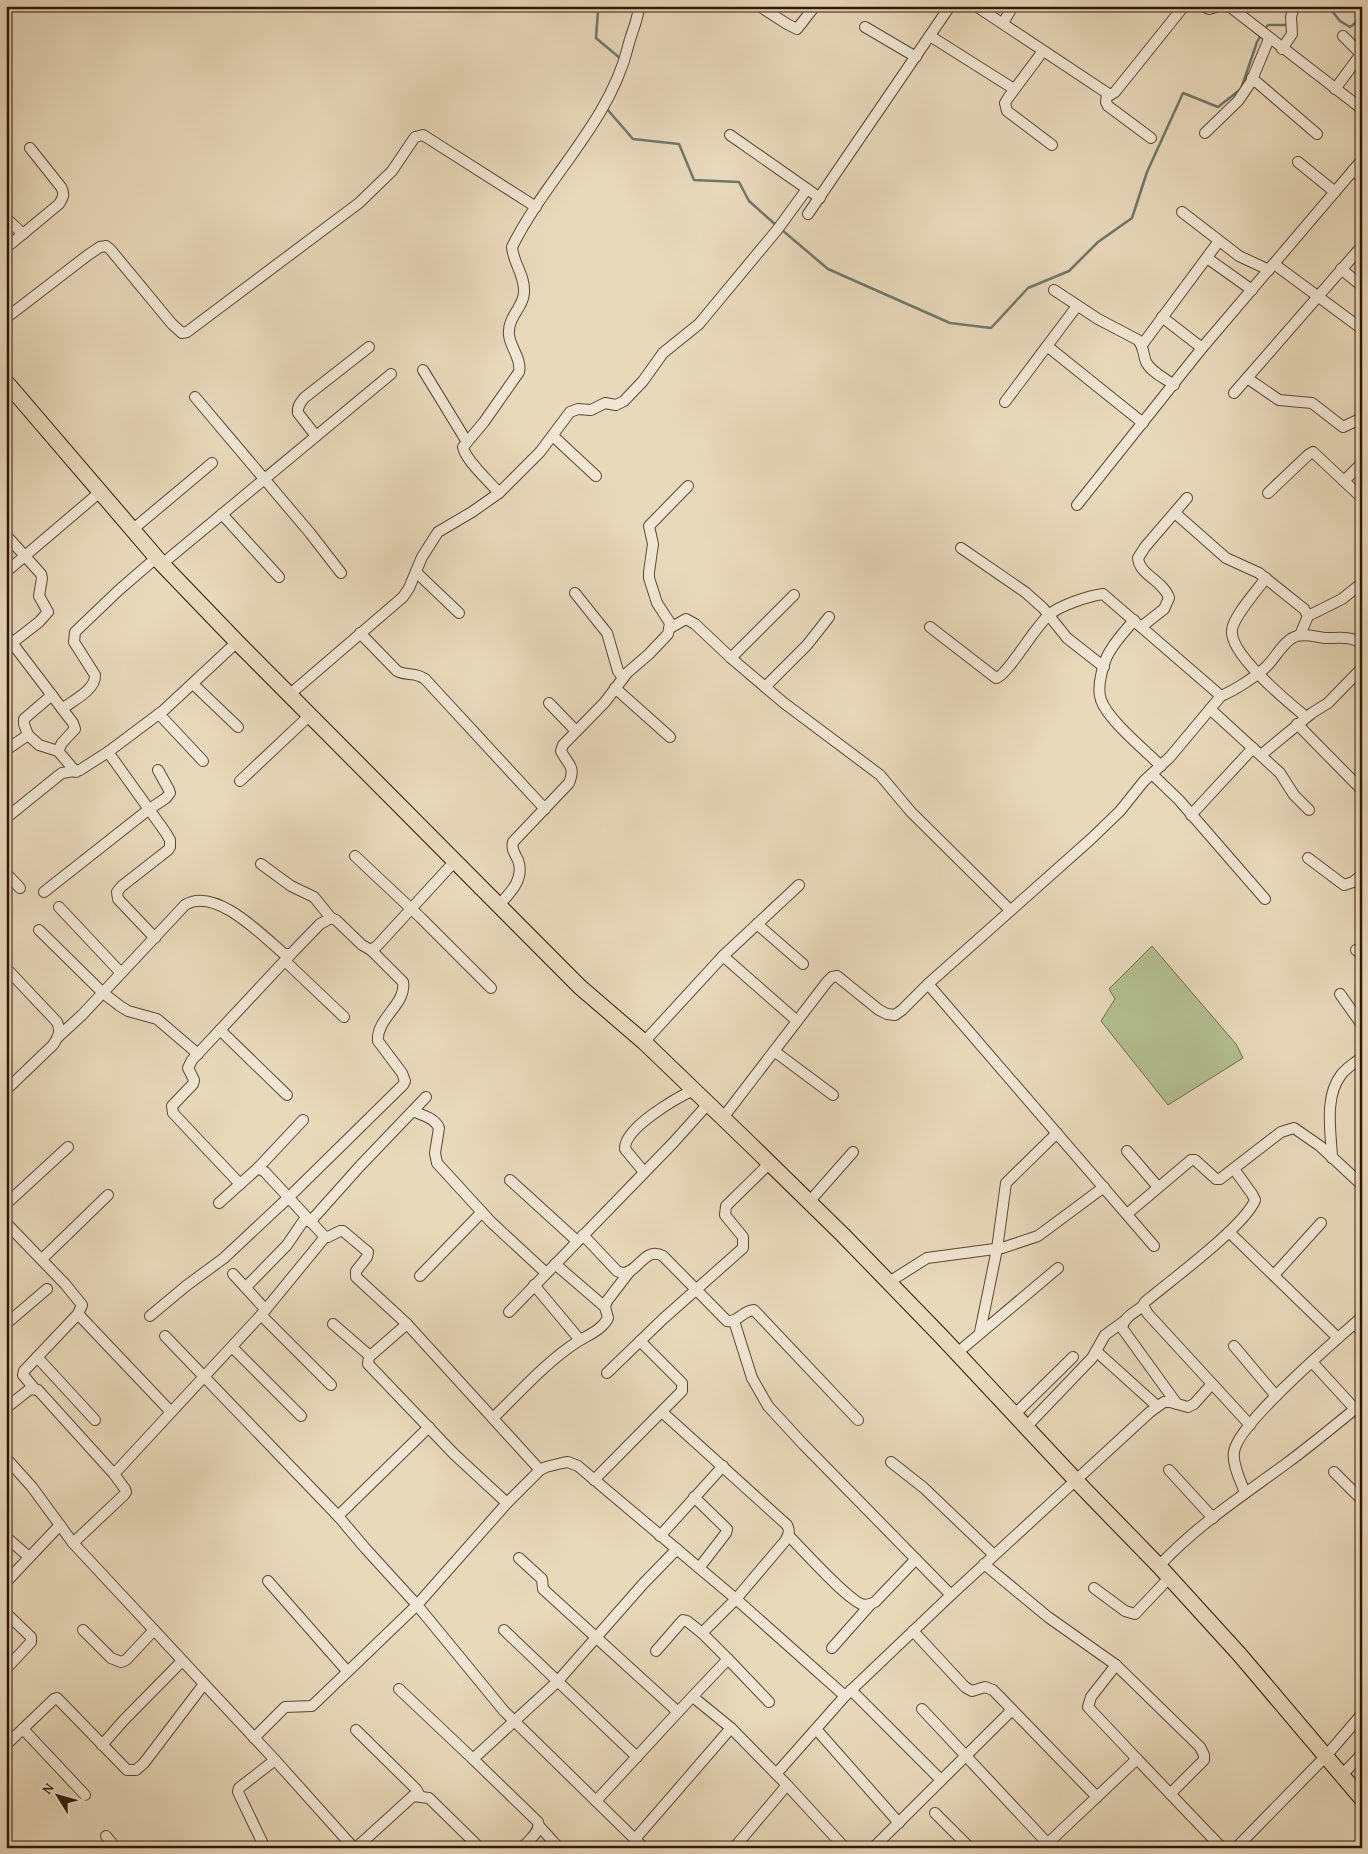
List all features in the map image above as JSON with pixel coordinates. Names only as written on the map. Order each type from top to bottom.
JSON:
[{"type":"main road","points":[[6,382],[159,561],[309,716],[580,987],[644,1042],[722,1119],[770,1163],[957,1353],[1075,1480],[1159,1566],[1240,1655],[1362,1799]]},
{"type":"street","points":[[499,493],[463,451],[463,447],[484,422],[519,372],[520,366],[509,338],[509,328],[512,318],[524,297],[524,291],[521,272],[512,253],[512,247],[536,207],[599,116],[624,61],[639,6]]},
{"type":"street","points":[[759,6],[797,29],[815,6]]},
{"type":"street","points":[[808,214],[950,6]]},
{"type":"street","points":[[976,6],[1110,95],[1115,92],[1184,6]]},
{"type":"street","points":[[1003,24],[1013,6]]},
{"type":"street","points":[[1202,6],[1209,9],[1219,6]]},
{"type":"street","points":[[1229,6],[1282,49],[1362,109]]},
{"type":"street","points":[[1282,49],[1292,34],[1291,17],[1294,6]]},
{"type":"street","points":[[865,27],[916,57]]},
{"type":"street","points":[[1205,133],[1238,101],[1252,78],[1265,35]]},
{"type":"street","points":[[930,36],[1014,89]]},
{"type":"street","points":[[1335,89],[1361,54],[1343,36]]},
{"type":"street","points":[[1043,51],[1005,103],[1007,111],[1052,145]]},
{"type":"street","points":[[1252,78],[1317,134]]},
{"type":"street","points":[[1107,94],[1106,102],[1108,106],[1151,138]]},
{"type":"street","points":[[6,318],[88,255],[100,247],[106,246],[172,324],[182,333],[187,332],[359,203],[387,176],[411,142],[423,134],[536,207]]},
{"type":"street","points":[[730,135],[820,198]]},
{"type":"street","points":[[6,248],[59,204],[63,198],[64,192],[30,148]]},
{"type":"street","points":[[1077,505],[1202,348],[1362,160]]},
{"type":"street","points":[[1298,162],[1335,192]]},
{"type":"street","points":[[1353,170],[1362,178]]},
{"type":"street","points":[[289,695],[403,597],[409,588],[422,557],[438,532],[499,493],[540,452],[567,416],[574,410],[588,411],[605,403],[616,405],[624,401],[643,382],[663,353],[700,324],[781,225],[807,189]]},
{"type":"street","points":[[1182,212],[1239,256],[1272,267],[1318,296],[1362,330]]},
{"type":"street","points":[[6,218],[23,234]]},
{"type":"street","points":[[1142,345],[1219,241]]},
{"type":"street","points":[[1234,393],[1362,246]]},
{"type":"street","points":[[1207,258],[1252,290]]},
{"type":"street","points":[[1341,269],[1362,286]]},
{"type":"street","points":[[1054,290],[1098,319],[1138,340],[1142,345],[1146,363],[1174,385]]},
{"type":"street","points":[[1005,402],[1077,306]]},
{"type":"street","points":[[1162,316],[1202,348]]},
{"type":"street","points":[[1047,346],[1143,423]]},
{"type":"street","points":[[316,436],[298,413],[299,403],[369,347]]},
{"type":"street","points":[[423,370],[467,442]]},
{"type":"street","points":[[62,709],[90,688],[95,679],[95,675],[74,642],[75,632],[119,590],[222,514],[391,374]]},
{"type":"street","points":[[1247,378],[1279,400],[1312,403],[1343,427],[1362,418]]},
{"type":"street","points":[[195,397],[310,533],[341,573]]},
{"type":"street","points":[[553,436],[596,476]]},
{"type":"street","points":[[1268,493],[1312,452],[1362,498]]},
{"type":"street","points":[[1344,481],[1362,462]]},
{"type":"street","points":[[132,530],[212,463]]},
{"type":"street","points":[[499,905],[512,892],[518,880],[520,866],[513,850],[513,842],[569,783],[572,777],[572,768],[561,751],[563,745],[605,702],[623,678],[668,634],[670,623],[654,597],[649,578],[654,544],[649,526],[688,486]]},
{"type":"street","points":[[6,572],[100,492]]},
{"type":"street","points":[[1161,766],[1123,729],[1102,702],[1099,693],[1104,667],[1111,648],[1137,623],[1164,609],[1169,598],[1167,590],[1140,567],[1138,558],[1145,547],[1187,498]]},
{"type":"street","points":[[1176,513],[1226,558],[1266,578],[1304,608],[1308,616]]},
{"type":"street","points":[[222,514],[279,577]]},
{"type":"street","points":[[6,535],[41,574],[42,578],[39,596],[48,612],[39,622],[9,639],[75,729],[62,742],[58,751]]},
{"type":"street","points":[[961,548],[1025,592],[1043,608],[1067,638],[1104,667]]},
{"type":"street","points":[[416,572],[459,613]]},
{"type":"street","points":[[1266,578],[1236,618],[1232,635],[1237,646],[1257,674],[1306,717]]},
{"type":"street","points":[[1300,635],[1308,616],[1342,599],[1362,584]]},
{"type":"street","points":[[575,593],[607,633],[618,671],[623,678]]},
{"type":"street","points":[[930,626],[996,678],[1001,677],[1048,615],[1087,596],[1103,594],[1221,696]]},
{"type":"street","points":[[730,658],[794,595]]},
{"type":"street","points":[[765,687],[807,645],[830,617]]},
{"type":"street","points":[[670,628],[686,619],[695,624],[730,658],[765,687],[880,775],[911,812],[1010,910]]},
{"type":"street","points":[[360,633],[397,671],[401,673],[416,673],[425,679],[545,809]]},
{"type":"street","points":[[722,1119],[832,977],[837,976],[842,979],[879,1010],[886,1014],[895,1015],[1120,811],[1152,774],[1170,757],[1221,696],[1229,693],[1266,668],[1293,638],[1300,635],[1318,638],[1347,637],[1362,644]]},
{"type":"street","points":[[6,818],[62,773],[76,772],[108,752],[159,714],[237,642]]},
{"type":"street","points":[[1191,815],[1257,752],[1328,703],[1362,668]]},
{"type":"street","points":[[192,684],[238,727]]},
{"type":"street","points":[[615,688],[670,737]]},
{"type":"street","points":[[52,696],[24,719],[24,724],[28,735],[39,745],[58,751],[76,772]]},
{"type":"street","points":[[549,703],[576,731]]},
{"type":"street","points":[[1210,709],[1280,773],[1294,795],[1309,810]]},
{"type":"street","points":[[159,714],[203,761]]},
{"type":"street","points":[[240,782],[309,716]]},
{"type":"street","points":[[1297,724],[1362,790]]},
{"type":"street","points":[[6,750],[28,735]]},
{"type":"street","points":[[108,752],[148,810],[169,836],[170,847],[117,892],[121,903],[156,938]]},
{"type":"street","points":[[44,892],[166,798],[170,793],[158,770]]},
{"type":"street","points":[[1152,774],[1265,899]]},
{"type":"street","points":[[355,856],[412,909],[491,988]]},
{"type":"street","points":[[1308,858],[1344,885],[1353,882],[1362,875]]},
{"type":"street","points":[[371,950],[456,861]]},
{"type":"street","points":[[150,1316],[224,1258],[288,1198],[405,1081],[402,1073],[378,1041],[382,1024],[403,993],[403,982],[371,950],[336,920],[331,918],[314,897],[291,886],[261,864]]},
{"type":"street","points":[[6,873],[20,888]]},
{"type":"street","points":[[644,1042],[723,956],[799,885]]},
{"type":"street","points":[[6,1090],[122,974],[185,905],[192,901],[210,902],[228,909],[284,954],[344,1018]]},
{"type":"street","points":[[59,907],[122,974]]},
{"type":"street","points":[[240,1184],[172,1110],[174,1103],[193,1084],[194,1080],[188,1068],[198,1054],[320,924],[331,918]]},
{"type":"street","points":[[757,924],[803,964]]},
{"type":"street","points":[[38,930],[103,993],[128,1011],[157,1019],[198,1054]]},
{"type":"street","points":[[723,956],[797,1021]]},
{"type":"street","points":[[6,968],[56,1022],[60,1029],[58,1037]]},
{"type":"street","points":[[928,984],[1154,1246]]},
{"type":"street","points":[[1340,994],[1362,1025]]},
{"type":"street","points":[[220,1030],[287,1095]]},
{"type":"street","points":[[774,1051],[833,1095]]},
{"type":"street","points":[[1332,1158],[1330,1109],[1333,1092],[1340,1076],[1362,1057]]},
{"type":"street","points":[[644,1172],[625,1149],[626,1142],[648,1117],[677,1098],[694,1090]]},
{"type":"street","points":[[246,1287],[308,1219],[426,1098]]},
{"type":"street","points":[[509,1312],[708,1104]]},
{"type":"street","points":[[413,1111],[434,1120],[438,1124],[435,1153],[437,1163],[482,1212],[546,1273]]},
{"type":"street","points":[[219,1203],[258,1168],[303,1120]]},
{"type":"street","points":[[1127,1214],[1191,1160],[1196,1160],[1216,1179],[1220,1179],[1281,1132],[1294,1128],[1300,1130],[1360,1179]]},
{"type":"street","points":[[980,1332],[997,1249],[1006,1183],[1057,1132]]},
{"type":"street","points":[[6,1204],[68,1147]]},
{"type":"street","points":[[1127,1151],[1158,1187]]},
{"type":"street","points":[[809,1202],[853,1152]]},
{"type":"street","points":[[607,1373],[696,1289],[743,1248],[741,1232],[725,1215],[726,1206],[770,1163]]},
{"type":"street","points":[[258,1168],[265,1172],[325,1237]]},
{"type":"street","points":[[1026,1427],[1092,1358],[1105,1335],[1143,1306],[1145,1302],[1228,1232],[1250,1210],[1255,1200],[1234,1169]]},
{"type":"street","points":[[510,1180],[617,1271],[625,1273],[651,1253],[657,1253],[663,1256],[723,1319],[731,1322],[751,1310],[757,1312],[858,1420]]},
{"type":"street","points":[[889,1282],[927,1258],[997,1249],[1038,1236],[1104,1187]]},
{"type":"street","points":[[42,1259],[108,1195]]},
{"type":"street","points":[[420,1276],[482,1212]]},
{"type":"street","points":[[6,1223],[42,1259],[81,1304],[82,1308],[23,1373],[34,1388],[38,1390],[114,1474],[126,1492],[73,1543]]},
{"type":"street","points":[[1274,1275],[1322,1223]]},
{"type":"street","points":[[114,1474],[232,1347],[325,1237],[343,1231],[368,1252],[368,1258],[356,1271],[356,1277],[407,1324],[540,1470]]},
{"type":"street","points":[[1228,1232],[1338,1338]]},
{"type":"street","points":[[555,1264],[605,1307]]},
{"type":"street","points":[[957,1353],[1058,1268]]},
{"type":"street","points":[[493,1418],[542,1370],[568,1348],[596,1331],[606,1322],[608,1318],[605,1307],[607,1301],[630,1270]]},
{"type":"street","points":[[233,1274],[246,1287],[263,1312],[331,1385]]},
{"type":"street","points":[[534,1285],[580,1340]]},
{"type":"street","points":[[6,1324],[47,1289]]},
{"type":"street","points":[[1143,1306],[1148,1314],[1250,1425]]},
{"type":"street","points":[[78,1314],[171,1412]]},
{"type":"street","points":[[734,1321],[752,1378],[768,1406],[951,1595]]},
{"type":"street","points":[[1123,1322],[1122,1328],[1125,1333],[1178,1404]]},
{"type":"street","points":[[333,1324],[370,1356]]},
{"type":"street","points":[[407,1324],[370,1356],[368,1364],[454,1454],[507,1503]]},
{"type":"street","points":[[1245,1493],[1234,1454],[1236,1445],[1250,1425],[1276,1396],[1338,1338],[1359,1324]]},
{"type":"street","points":[[165,1336],[338,1516],[417,1605],[514,1722],[644,1848]]},
{"type":"street","points":[[594,1480],[680,1395],[684,1387],[640,1341]]},
{"type":"street","points":[[1234,1346],[1276,1396]]},
{"type":"street","points":[[232,1347],[301,1416]]},
{"type":"street","points":[[1096,1351],[1157,1406]]},
{"type":"street","points":[[37,1357],[95,1420]]},
{"type":"street","points":[[1014,1415],[1073,1357]]},
{"type":"street","points":[[1159,1566],[1175,1549],[1212,1518],[1359,1411],[1312,1362]]},
{"type":"street","points":[[776,1774],[848,1693],[984,1564],[1157,1406],[1170,1402],[1188,1406],[1194,1404],[1212,1384]]},
{"type":"street","points":[[6,1408],[34,1388]]},
{"type":"street","points":[[662,1412],[723,1466],[787,1525],[789,1529],[789,1536],[736,1599],[702,1633]]},
{"type":"street","points":[[338,1516],[429,1427]]},
{"type":"street","points":[[6,1458],[32,1486],[73,1543],[275,1760],[353,1847],[357,1847],[413,1796],[420,1796],[429,1798],[480,1848]]},
{"type":"street","points":[[254,1738],[285,1707],[312,1706],[417,1605],[507,1503],[540,1470],[568,1462],[578,1466],[848,1693],[940,1780]]},
{"type":"street","points":[[891,1462],[929,1492],[994,1556]]},
{"type":"street","points":[[660,1536],[723,1466]]},
{"type":"street","points":[[1169,1470],[1212,1518]]},
{"type":"street","points":[[1334,1472],[1362,1500]]},
{"type":"street","points":[[694,1497],[727,1529],[726,1533],[698,1568]]},
{"type":"street","points":[[6,1582],[60,1525]]},
{"type":"street","points":[[789,1536],[847,1593],[859,1603],[870,1605]]},
{"type":"street","points":[[6,1537],[29,1557]]},
{"type":"street","points":[[473,1759],[557,1682],[643,1584],[677,1550]]},
{"type":"street","points":[[519,1558],[542,1579],[543,1589],[678,1712]]},
{"type":"street","points":[[832,1648],[870,1605],[916,1559]]},
{"type":"street","points":[[984,1564],[1048,1617],[1116,1665],[1200,1747],[1204,1755],[1202,1763],[1170,1794]]},
{"type":"street","points":[[1094,1588],[1125,1611],[1135,1614],[1170,1578]]},
{"type":"street","points":[[268,1581],[348,1671]]},
{"type":"street","points":[[6,1613],[32,1637],[31,1642],[6,1669]]},
{"type":"street","points":[[656,1651],[684,1620],[687,1621],[702,1633],[769,1702]]},
{"type":"street","points":[[83,1630],[111,1658],[121,1662],[126,1660],[154,1630]]},
{"type":"street","points":[[504,1630],[637,1757]]},
{"type":"street","points":[[913,1632],[965,1687],[972,1691],[985,1687],[993,1690],[1097,1797]]},
{"type":"street","points":[[596,1801],[728,1659]]},
{"type":"street","points":[[102,1745],[182,1661]]},
{"type":"street","points":[[1116,1665],[1091,1697],[1088,1707],[1222,1848]]},
{"type":"street","points":[[6,1745],[57,1698],[128,1770],[136,1770],[144,1763],[204,1684]]},
{"type":"street","points":[[399,1689],[538,1822],[539,1826],[560,1848]]},
{"type":"street","points":[[693,1697],[731,1728],[845,1848]]},
{"type":"street","points":[[922,1708],[1049,1846],[1137,1760]]},
{"type":"street","points":[[881,1845],[898,1823],[1012,1710]]},
{"type":"street","points":[[1236,1848],[1326,1756],[1362,1714]]},
{"type":"street","points":[[635,1839],[731,1728]]},
{"type":"street","points":[[23,1729],[86,1795]]},
{"type":"street","points":[[816,1729],[898,1823]]},
{"type":"street","points":[[356,1730],[416,1789],[420,1796]]},
{"type":"street","points":[[1342,1775],[1362,1754]]},
{"type":"street","points":[[265,1848],[238,1792],[239,1788],[275,1760]]},
{"type":"street","points":[[734,1848],[787,1785]]},
{"type":"street","points":[[935,1813],[970,1848]]},
{"type":"street","points":[[522,1848],[538,1831],[539,1826]]},
{"type":"street","points":[[106,1836],[116,1848]]},
{"type":"green space","points":[[1152,946],[1236,1044],[1243,1058],[1168,1105],[1101,1021],[1115,999],[1109,989]]},
{"type":"waterway","points":[[591,6],[598,11],[596,38],[621,59]]},
{"type":"waterway","points":[[1328,6],[1340,21],[1350,27],[1362,18]]},
{"type":"waterway","points":[[1264,30],[1268,25],[1289,25]]},
{"type":"waterway","points":[[782,230],[828,269],[950,323],[991,328],[1028,288],[1069,271],[1098,242],[1132,218],[1147,172],[1183,93],[1218,107],[1241,89],[1261,35]]},
{"type":"waterway","points":[[608,107],[607,109],[633,139],[679,144],[694,180],[739,182],[749,201],[777,226]]}]
